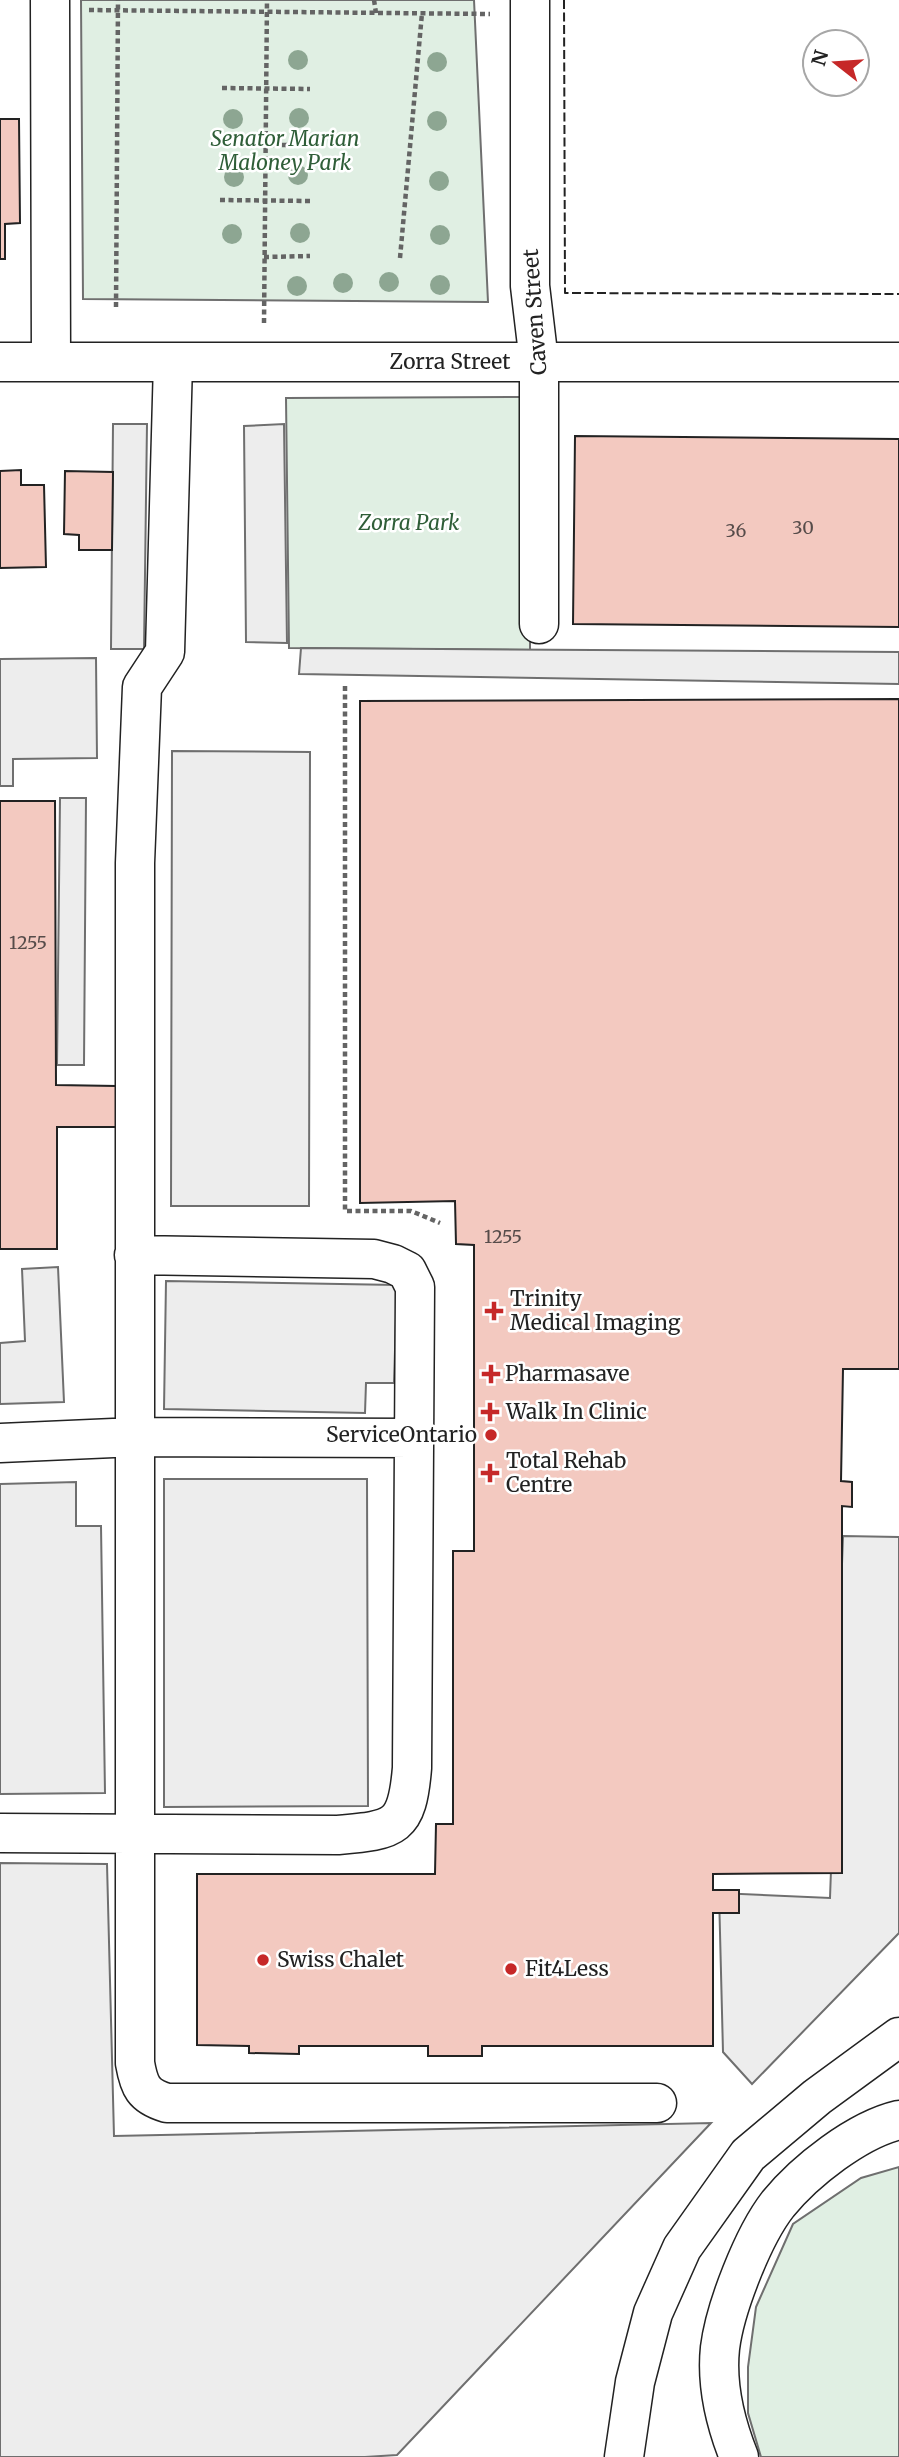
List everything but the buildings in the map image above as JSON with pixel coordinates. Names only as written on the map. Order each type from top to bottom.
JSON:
[{"type":"main road","points":[[50,5],[51,362]]},
{"type":"main road","name":"Caven Street","points":[[514,7],[530,286],[540,362],[538,624]]},
{"type":"main road","name":"Zorra Street","points":[[0,362],[899,362]]},
{"type":"main road","points":[[173,362],[165,652],[142,687],[135,863],[135,2063],[138,2083],[156,2099],[167,2103],[657,2104]]},
{"type":"main road","points":[[0,1833],[338,1835],[386,1829],[394,1825],[403,1816],[410,1793],[415,1287],[407,1271],[374,1259],[134,1255]]},
{"type":"main road","points":[[0,1443],[136,1437],[414,1438]]},
{"type":"main road","points":[[624,2457],[635,2382],[653,2313],[682,2248],[748,2155],[817,2097],[899,2037]]},
{"type":"main road","points":[[739,2457],[726,2424],[720,2388],[720,2347],[730,2306],[751,2252],[778,2205],[828,2155],[882,2124],[899,2120]]},
{"type":"path","points":[[116,307],[118,0]]},
{"type":"path","points":[[263,362],[267,0]]},
{"type":"path","points":[[374,0],[376,13]]},
{"type":"path","points":[[50,5],[118,10],[376,13],[514,7]]},
{"type":"path","points":[[401,258],[422,13]]},
{"type":"path","points":[[222,88],[310,89]]},
{"type":"path","points":[[265,145],[310,145]]},
{"type":"path","points":[[220,200],[312,201]]},
{"type":"path","points":[[264,257],[310,256]]},
{"type":"path","points":[[345,686],[345,1211],[411,1211],[440,1223]]},
{"type":"green space","name":"Senator Marian Maloney Park","points":[[81,0],[474,0],[488,302],[83,299]]},
{"type":"green space","name":"Zorra Park","points":[[531,397],[530,650],[289,648],[286,398]]},
{"type":"green space","points":[[899,2167],[899,2457],[761,2457],[748,2413],[748,2367],[756,2307],[793,2224],[861,2178]]},
{"type":"shaded area","points":[[113,424],[147,424],[144,649],[111,649]]},
{"type":"shaded area","points":[[284,424],[287,643],[246,642],[244,426]]},
{"type":"shaded area","points":[[301,648],[899,652],[899,684],[299,674]]},
{"type":"shaded area","points":[[96,658],[97,758],[13,759],[13,786],[0,786],[0,659]]},
{"type":"shaded area","points":[[172,751],[310,752],[309,1206],[171,1206]]},
{"type":"shaded area","points":[[60,798],[86,798],[84,1065],[57,1065]]},
{"type":"shaded area","points":[[58,1267],[64,1402],[0,1404],[0,1343],[25,1341],[22,1269]]},
{"type":"shaded area","points":[[166,1281],[397,1285],[394,1383],[366,1383],[365,1413],[164,1409]]},
{"type":"shaded area","points":[[164,1479],[367,1479],[368,1806],[164,1807]]},
{"type":"shaded area","points":[[76,1482],[76,1526],[101,1526],[105,1793],[0,1794],[0,1484]]},
{"type":"shaded area","points":[[843,1536],[899,1537],[899,1933],[752,2084],[723,2052],[719,1893],[830,1898]]},
{"type":"shaded area","points":[[0,1863],[107,1864],[114,2136],[711,2123],[397,2455],[0,2457]]},
{"type":"fence","points":[[564,0],[565,293],[899,294]]},
{"type":"place","name":"Trinity Medical Imaging","points":[[494,1311]]},
{"type":"place","name":"Pharmasave","points":[[491,1374]]},
{"type":"place","name":"Walk In Clinic","points":[[490,1412]]},
{"type":"place","name":"ServiceOntario","points":[[491,1435]]},
{"type":"place","name":"Total Rehab Centre","points":[[490,1473]]},
{"type":"place","name":"Swiss Chalet","points":[[263,1960]]},
{"type":"place","name":"Fit4Less","points":[[511,1969]]}]
